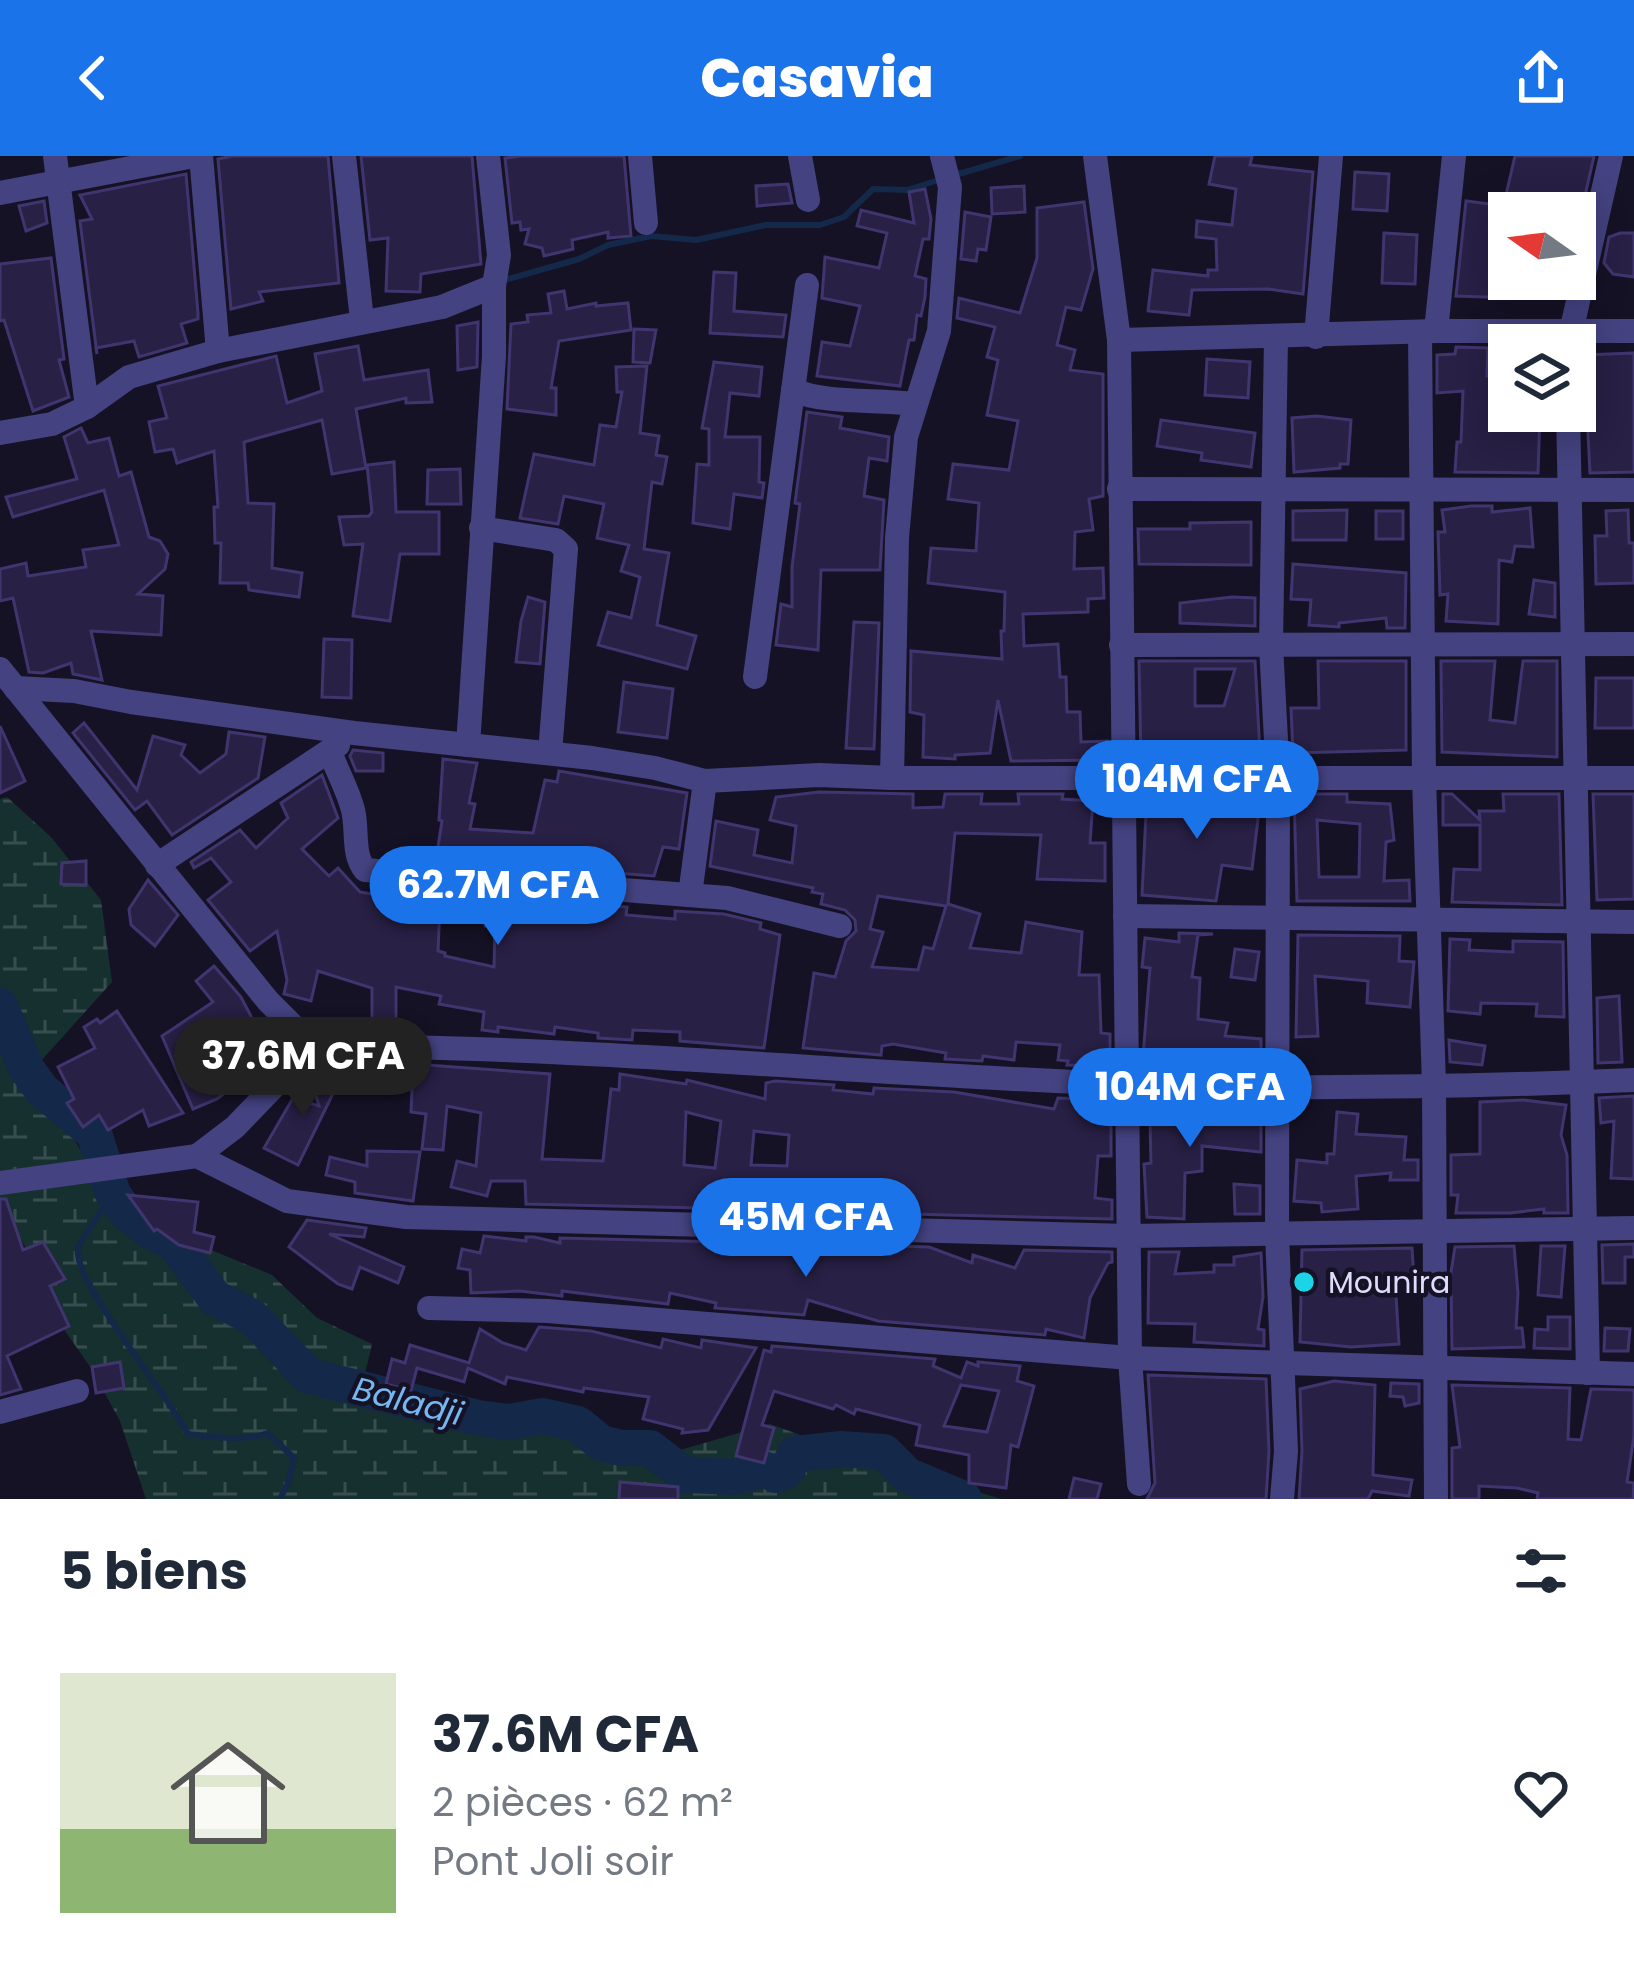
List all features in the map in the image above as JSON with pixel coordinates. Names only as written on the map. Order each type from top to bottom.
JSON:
[{"type":"street","points":[[55,156],[87,407]]},
{"type":"street","points":[[0,193],[198,156],[218,351]]},
{"type":"street","points":[[344,156],[362,320]]},
{"type":"street","points":[[468,745],[499,256],[488,156]]},
{"type":"street","points":[[640,156],[646,223]]},
{"type":"street","points":[[800,156],[808,200]]},
{"type":"street","points":[[1095,156],[1119,340],[1130,1358],[1138,1484]]},
{"type":"street","points":[[1316,337],[1331,156]]},
{"type":"street","points":[[1436,1499],[1435,1084],[1420,489],[1428,331],[1454,156]]},
{"type":"street","points":[[1571,324],[1610,156]]},
{"type":"street","points":[[892,778],[897,538],[905,437],[939,331],[945,172]]},
{"type":"street","points":[[755,677],[807,285]]},
{"type":"street","points":[[0,434],[52,424],[87,407],[129,377],[218,351],[442,307],[494,286]]},
{"type":"street","points":[[1119,340],[1428,331],[1488,334]]},
{"type":"street","points":[[1596,336],[1634,331]]},
{"type":"street","points":[[1276,338],[1271,645],[1278,778],[1277,1234],[1286,1451],[1282,1499]]},
{"type":"street","points":[[793,390],[809,397],[914,404]]},
{"type":"street","points":[[1568,432],[1588,1373]]},
{"type":"street","points":[[1119,489],[1634,490]]},
{"type":"street","points":[[481,528],[556,539],[566,549],[550,753]]},
{"type":"street","points":[[1121,645],[1634,644]]},
{"type":"street","points":[[8,678],[131,702],[354,733],[655,767],[705,781],[819,775],[1634,778]]},
{"type":"street","points":[[8,678],[268,1001],[313,1046],[661,1058],[1127,1084],[1634,1080]]},
{"type":"street","points":[[157,865],[354,733]]},
{"type":"street","points":[[329,752],[352,806],[357,859],[365,870],[758,902],[840,926]]},
{"type":"street","points":[[690,896],[705,781]]},
{"type":"street","points":[[1125,916],[1634,922]]},
{"type":"street","points":[[6,1182],[197,1156],[235,1127],[313,1046]]},
{"type":"street","points":[[197,1156],[287,1201],[406,1217],[1129,1236],[1634,1228]]},
{"type":"street","points":[[429,1308],[548,1311],[1130,1358],[1634,1374]]},
{"type":"street","points":[[0,1412],[77,1391]]},
{"type":"green space","name":"Baladji","points":[[7,797],[51,837],[101,900],[112,982],[31,1072],[40,1094],[70,1132],[109,1199],[165,1231],[272,1275],[317,1318],[372,1344],[364,1378],[407,1399],[586,1413],[604,1429],[656,1457],[770,1424],[883,1465],[1002,1499],[146,1499],[120,1421],[56,1318],[46,1282],[0,1204],[0,799]]},
{"type":"building","points":[[328,156],[339,283],[259,292],[263,301],[231,309],[218,159]]},
{"type":"building","points":[[361,156],[472,156],[481,264],[421,274],[420,292],[386,291],[388,238],[370,240]]},
{"type":"building","points":[[624,156],[631,236],[608,238],[608,232],[572,240],[573,249],[544,256],[542,248],[525,244],[529,229],[521,230],[520,222],[512,223],[505,158]]},
{"type":"building","points":[[1215,156],[1252,156],[1250,165],[1313,172],[1303,294],[1268,289],[1192,290],[1189,315],[1148,311],[1153,270],[1208,276],[1208,270],[1217,270],[1216,239],[1196,237],[1197,221],[1232,225],[1236,189],[1209,184]]},
{"type":"building","points":[[1515,156],[1594,156],[1586,192],[1507,192]]},
{"type":"building","points":[[1355,172],[1389,174],[1387,211],[1353,209]]},
{"type":"building","points":[[186,174],[198,313],[198,319],[181,324],[187,343],[139,357],[134,341],[96,348],[80,221],[92,219],[80,195]]},
{"type":"building","points":[[788,184],[792,203],[757,206],[756,186]]},
{"type":"building","points":[[1024,186],[1025,212],[992,214],[991,188]]},
{"type":"building","points":[[925,189],[929,239],[923,239],[915,276],[926,279],[925,297],[914,340],[909,340],[900,386],[817,376],[822,342],[850,346],[860,306],[822,298],[825,257],[879,268],[887,233],[857,226],[861,210],[914,223],[909,192]]},
{"type":"building","points":[[44,201],[47,223],[26,231],[19,206]]},
{"type":"building","points":[[1466,201],[1488,204],[1488,297],[1456,296]]},
{"type":"building","points":[[1084,202],[1093,269],[1081,310],[1066,307],[1057,345],[1075,350],[1070,370],[1103,374],[1103,496],[1089,499],[1093,530],[1075,532],[1074,569],[1103,568],[1104,598],[1088,599],[1088,612],[1023,614],[1024,646],[1058,644],[1060,677],[1066,677],[1067,712],[1080,712],[1081,742],[1107,741],[1107,760],[1011,761],[998,700],[990,753],[955,755],[955,759],[923,757],[924,715],[910,712],[911,651],[1002,659],[1005,592],[928,583],[931,548],[976,551],[979,503],[948,499],[953,464],[1009,470],[1018,421],[987,415],[998,360],[987,357],[995,327],[957,318],[959,298],[1020,313],[1037,258],[1037,208]]},
{"type":"building","points":[[965,212],[991,217],[986,250],[978,249],[976,261],[961,259]]},
{"type":"building","points":[[1384,233],[1417,235],[1415,284],[1382,283]]},
{"type":"building","points":[[1634,233],[1634,277],[1613,274],[1604,263],[1609,237]]},
{"type":"building","points":[[51,258],[64,359],[59,360],[69,397],[33,411],[4,320],[0,321],[0,264]]},
{"type":"building","points":[[714,272],[736,273],[734,311],[786,315],[783,337],[710,333]]},
{"type":"building","points":[[564,291],[567,309],[628,303],[631,330],[559,341],[551,388],[556,388],[556,415],[507,409],[511,324],[528,322],[527,315],[551,313],[548,294]]},
{"type":"building","points":[[478,322],[477,367],[458,370],[457,326]]},
{"type":"building","points":[[634,329],[656,330],[650,363],[633,362]]},
{"type":"building","points":[[358,346],[364,380],[428,370],[432,402],[406,403],[406,398],[356,409],[366,468],[332,474],[322,420],[244,442],[248,503],[274,504],[272,568],[302,573],[299,597],[249,590],[248,583],[220,583],[214,451],[177,463],[173,449],[155,452],[149,422],[167,418],[158,386],[276,356],[287,403],[322,391],[315,354]]},
{"type":"building","points":[[1456,347],[1488,348],[1488,432],[1539,432],[1538,473],[1455,472],[1463,391],[1437,393],[1437,355],[1455,354]]},
{"type":"building","points":[[1634,353],[1634,472],[1590,473],[1588,432],[1596,432],[1596,355]]},
{"type":"building","points":[[1207,359],[1250,362],[1248,398],[1205,395]]},
{"type":"building","points":[[714,362],[762,367],[759,396],[730,393],[725,437],[760,437],[759,482],[764,483],[762,498],[734,494],[730,529],[693,523],[697,464],[709,465],[709,429],[702,428]]},
{"type":"building","points":[[647,366],[640,433],[659,436],[656,455],[667,457],[662,484],[652,482],[644,549],[669,553],[657,625],[696,636],[687,669],[598,645],[608,612],[631,618],[640,577],[621,571],[629,545],[597,538],[604,504],[564,496],[558,524],[520,518],[534,454],[594,465],[600,425],[616,427],[622,392],[617,392],[616,367]]},
{"type":"building","points":[[807,412],[842,417],[840,428],[889,437],[887,461],[869,458],[864,496],[884,500],[880,570],[821,570],[818,650],[776,645],[781,604],[792,607],[800,504],[795,503]]},
{"type":"building","points":[[1292,418],[1351,420],[1348,464],[1294,472]]},
{"type":"building","points":[[1161,420],[1255,433],[1251,467],[1201,460],[1202,453],[1157,446]]},
{"type":"building","points":[[81,428],[88,443],[109,438],[119,476],[131,472],[149,537],[160,541],[168,554],[165,569],[138,594],[163,596],[161,635],[91,631],[102,680],[73,674],[71,663],[43,673],[29,672],[13,598],[0,601],[0,569],[26,563],[28,576],[86,567],[83,550],[119,545],[104,490],[13,517],[6,497],[77,479],[64,437]]},
{"type":"building","points":[[394,462],[396,512],[439,512],[439,554],[400,554],[390,621],[353,616],[363,544],[344,545],[339,517],[369,516],[367,465]]},
{"type":"building","points":[[460,469],[461,504],[427,504],[428,470]]},
{"type":"building","points":[[1492,506],[1492,512],[1530,508],[1533,547],[1515,546],[1512,562],[1499,560],[1498,624],[1446,621],[1448,594],[1440,595],[1442,510]]},
{"type":"building","points":[[1347,510],[1346,540],[1293,540],[1293,511]]},
{"type":"building","points":[[1628,510],[1634,583],[1596,584],[1595,536],[1607,536],[1606,511]]},
{"type":"building","points":[[1376,511],[1403,511],[1403,539],[1376,539]]},
{"type":"building","points":[[1251,522],[1251,565],[1139,564],[1138,529]]},
{"type":"building","points":[[1293,564],[1406,573],[1405,628],[1387,628],[1386,618],[1339,623],[1339,627],[1309,625],[1311,600],[1291,599]]},
{"type":"building","points":[[1534,580],[1555,583],[1555,617],[1529,614]]},
{"type":"building","points":[[528,597],[545,602],[540,664],[516,662]]},
{"type":"building","points":[[1255,598],[1255,626],[1180,623],[1180,603]]},
{"type":"building","points":[[854,622],[879,623],[874,749],[846,748]]},
{"type":"building","points":[[324,639],[352,640],[351,698],[322,697]]},
{"type":"building","points":[[1139,661],[1255,661],[1260,753],[1178,754],[1177,761],[1141,759]],"holes":[[[1195,669],[1235,669],[1224,706],[1195,706]]]},
{"type":"building","points":[[1318,661],[1406,661],[1406,750],[1293,753],[1291,708],[1319,708]]},
{"type":"building","points":[[1441,661],[1495,661],[1490,720],[1515,723],[1523,661],[1557,661],[1557,757],[1442,752]]},
{"type":"building","points":[[1596,678],[1634,678],[1634,728],[1595,728]]},
{"type":"building","points":[[624,682],[673,689],[667,738],[618,732]]},
{"type":"building","points":[[84,723],[137,790],[153,736],[185,745],[181,755],[200,773],[226,754],[229,732],[265,737],[258,778],[172,835],[147,801],[135,810],[73,733]]},
{"type":"building","points":[[0,726],[25,781],[0,793]]},
{"type":"building","points":[[353,750],[383,753],[383,771],[356,771],[350,756]]},
{"type":"building","points":[[443,759],[477,763],[469,803],[475,804],[470,829],[533,833],[545,780],[557,782],[559,771],[687,793],[679,849],[663,847],[654,876],[590,871],[590,864],[436,859]]},
{"type":"building","points":[[322,775],[338,818],[302,849],[329,876],[338,868],[360,892],[440,905],[438,951],[445,956],[494,967],[495,928],[485,926],[492,896],[627,907],[626,915],[675,919],[675,911],[724,914],[761,923],[760,929],[780,935],[764,1048],[680,1041],[680,1032],[633,1030],[632,1040],[598,1038],[598,1033],[555,1027],[554,1034],[498,1027],[498,1032],[482,1030],[484,1012],[439,1004],[441,996],[396,987],[396,1023],[372,1022],[372,988],[318,971],[311,1001],[284,994],[287,980],[277,931],[250,951],[208,900],[231,882],[211,858],[194,868],[191,862],[240,830],[256,848],[288,818],[281,803]]},
{"type":"building","points":[[819,792],[913,794],[913,808],[943,807],[945,794],[982,794],[981,804],[1019,804],[1018,794],[1063,794],[1062,799],[1093,801],[1090,843],[1105,843],[1105,881],[1037,879],[1041,835],[955,833],[948,904],[980,914],[970,948],[1021,953],[1026,922],[1082,932],[1079,975],[1099,975],[1101,1033],[1110,1034],[1110,1067],[1067,1065],[1068,1061],[1058,1060],[1060,1045],[1016,1042],[1014,1060],[983,1056],[982,1061],[945,1059],[946,1053],[893,1044],[882,1046],[881,1055],[803,1048],[814,973],[835,977],[846,941],[856,931],[855,920],[845,910],[821,904],[823,894],[812,892],[813,888],[710,866],[716,821],[758,830],[754,855],[792,863],[796,826],[770,820],[776,797]],"holes":[[[878,896],[946,906],[933,949],[924,947],[918,970],[872,967],[883,932],[870,929]]]},
{"type":"building","points":[[1147,794],[1261,794],[1252,869],[1222,865],[1216,901],[1142,895]]},
{"type":"building","points":[[1294,794],[1347,794],[1347,802],[1390,804],[1394,840],[1386,842],[1384,881],[1409,880],[1410,901],[1297,901]],"holes":[[[1317,820],[1360,824],[1359,877],[1319,877]]]},
{"type":"building","points":[[1443,794],[1452,794],[1480,820],[1479,811],[1504,811],[1503,794],[1559,794],[1562,905],[1452,902],[1454,869],[1480,870],[1480,825],[1443,825]]},
{"type":"building","points":[[1593,794],[1634,794],[1634,899],[1597,900]]},
{"type":"building","points":[[86,861],[86,885],[61,884],[62,863]]},
{"type":"building","points":[[148,880],[178,915],[155,946],[131,925],[129,909]]},
{"type":"building","points":[[1179,933],[1213,934],[1198,935],[1192,977],[1200,978],[1198,1019],[1228,1023],[1225,1036],[1261,1039],[1261,1061],[1143,1057],[1150,968],[1142,967],[1145,938],[1179,942]]},
{"type":"building","points":[[1298,935],[1400,936],[1399,961],[1414,962],[1410,1007],[1367,1003],[1368,981],[1315,976],[1318,1036],[1296,1037]]},
{"type":"building","points":[[1450,939],[1470,940],[1469,950],[1513,952],[1513,941],[1563,942],[1564,1017],[1536,1016],[1537,1004],[1481,1003],[1480,1014],[1448,1011]]},
{"type":"building","points":[[1235,949],[1259,952],[1255,980],[1231,977]]},
{"type":"building","points":[[214,966],[241,997],[253,1020],[245,1024],[273,1058],[217,1099],[193,1109],[162,1036],[213,1002],[196,981]]},
{"type":"building","points":[[1619,996],[1622,1062],[1598,1063],[1597,998]]},
{"type":"building","points":[[117,1011],[183,1113],[149,1126],[143,1110],[108,1130],[99,1115],[83,1127],[67,1103],[74,1099],[58,1067],[95,1048],[84,1027]]},
{"type":"building","points":[[1449,1040],[1485,1046],[1482,1065],[1450,1062]]},
{"type":"building","points":[[413,1064],[550,1074],[542,1159],[603,1161],[611,1089],[619,1090],[620,1074],[686,1084],[687,1080],[765,1099],[766,1083],[775,1081],[834,1085],[833,1090],[873,1094],[874,1088],[954,1092],[1054,1109],[1058,1098],[1111,1100],[1111,1156],[1098,1156],[1095,1198],[1112,1200],[1112,1219],[869,1213],[806,1202],[807,1211],[737,1209],[738,1199],[701,1195],[699,1208],[526,1204],[525,1181],[491,1181],[487,1196],[451,1187],[457,1161],[476,1166],[481,1113],[447,1106],[443,1150],[422,1149],[426,1114],[411,1112]],"holes":[[[686,1112],[721,1121],[715,1168],[684,1165]],[[754,1131],[789,1135],[787,1166],[751,1165]]]},
{"type":"building","points":[[346,1067],[298,1165],[264,1148],[293,1098],[319,1106],[310,1077]]},
{"type":"building","points":[[1634,1096],[1634,1179],[1611,1178],[1614,1121],[1601,1123],[1599,1098]]},
{"type":"building","points":[[1164,1102],[1226,1103],[1225,1117],[1261,1116],[1261,1152],[1202,1146],[1202,1171],[1185,1173],[1184,1219],[1147,1217],[1144,1164],[1151,1163],[1150,1120],[1164,1120]]},
{"type":"building","points":[[1480,1102],[1566,1105],[1561,1135],[1567,1155],[1568,1213],[1544,1213],[1544,1209],[1456,1213],[1451,1155],[1480,1154]]},
{"type":"building","points":[[1337,1112],[1358,1114],[1356,1134],[1406,1137],[1404,1160],[1418,1160],[1418,1180],[1390,1180],[1391,1173],[1356,1176],[1358,1209],[1322,1212],[1321,1203],[1294,1201],[1297,1160],[1327,1163],[1327,1154],[1334,1154]]},
{"type":"building","points":[[367,1151],[420,1152],[413,1201],[355,1193],[355,1182],[326,1175],[330,1157],[367,1166]]},
{"type":"building","points":[[1234,1184],[1260,1186],[1260,1214],[1235,1214]]},
{"type":"building","points":[[128,1195],[198,1202],[194,1232],[214,1237],[210,1253],[179,1245],[154,1231]]},
{"type":"building","points":[[0,1199],[6,1199],[23,1250],[43,1242],[65,1279],[50,1286],[69,1326],[7,1356],[21,1389],[0,1395]]},
{"type":"building","points":[[307,1220],[366,1228],[364,1237],[329,1234],[404,1267],[398,1283],[360,1267],[352,1289],[338,1284],[289,1247]]},
{"type":"building","points":[[484,1236],[560,1243],[560,1238],[839,1245],[891,1255],[894,1246],[929,1247],[972,1263],[973,1255],[1015,1268],[1024,1250],[1112,1252],[1112,1262],[1090,1298],[1084,1338],[1046,1329],[1045,1335],[878,1321],[808,1300],[804,1315],[715,1308],[716,1303],[670,1293],[668,1304],[562,1291],[562,1296],[520,1291],[471,1293],[470,1270],[458,1268],[462,1249],[480,1253]]},
{"type":"building","points":[[1634,1244],[1634,1257],[1625,1257],[1625,1283],[1603,1283],[1602,1245]]},
{"type":"building","points":[[1514,1246],[1516,1328],[1522,1328],[1524,1347],[1452,1349],[1455,1247]]},
{"type":"building","points":[[1541,1246],[1565,1246],[1561,1297],[1538,1295]]},
{"type":"building","points":[[1412,1248],[1414,1278],[1395,1279],[1399,1344],[1351,1347],[1300,1342],[1302,1250]]},
{"type":"building","points":[[1149,1252],[1179,1252],[1175,1274],[1214,1272],[1214,1265],[1234,1265],[1234,1257],[1261,1253],[1263,1297],[1258,1329],[1264,1330],[1264,1346],[1194,1342],[1195,1324],[1148,1323]]},
{"type":"building","points":[[1548,1317],[1570,1317],[1570,1349],[1534,1348],[1535,1329],[1548,1330]]},
{"type":"building","points":[[539,1327],[591,1331],[661,1348],[663,1339],[701,1348],[702,1340],[756,1348],[708,1430],[682,1433],[683,1429],[643,1419],[649,1397],[584,1388],[583,1392],[507,1377],[505,1384],[468,1368],[464,1382],[417,1368],[411,1391],[386,1384],[392,1359],[405,1363],[410,1345],[469,1363],[480,1329],[526,1350]]},
{"type":"building","points":[[1605,1328],[1630,1329],[1628,1351],[1604,1351]]},
{"type":"building","points":[[772,1346],[935,1359],[933,1366],[961,1378],[967,1362],[1020,1366],[1017,1381],[1034,1386],[1018,1447],[1011,1445],[1006,1488],[969,1483],[969,1455],[916,1445],[920,1425],[856,1409],[854,1414],[836,1405],[833,1409],[774,1391],[762,1425],[774,1428],[764,1463],[736,1456],[764,1350],[771,1352]],"holes":[[[961,1385],[999,1391],[987,1432],[944,1426]]]},
{"type":"building","points":[[120,1362],[124,1388],[96,1393],[92,1367]]},
{"type":"building","points":[[1148,1375],[1266,1379],[1266,1499],[1147,1499],[1155,1483]]},
{"type":"building","points":[[1334,1381],[1375,1385],[1373,1475],[1412,1480],[1409,1496],[1372,1491],[1368,1499],[1299,1499],[1300,1389]]},
{"type":"building","points":[[1391,1383],[1419,1384],[1419,1403],[1405,1406],[1403,1397],[1390,1396]]},
{"type":"building","points":[[1452,1385],[1570,1388],[1568,1439],[1581,1440],[1591,1389],[1634,1390],[1627,1482],[1634,1483],[1633,1499],[1537,1499],[1538,1493],[1517,1488],[1479,1486],[1479,1499],[1452,1499],[1452,1448],[1460,1447]]},
{"type":"building","points":[[1074,1478],[1101,1484],[1097,1499],[1069,1499]]},
{"type":"building","points":[[620,1482],[678,1487],[678,1499],[619,1499]]},
{"type":"waterway","points":[[955,175],[1020,156]]},
{"type":"waterway","points":[[501,281],[579,259],[608,245],[651,236],[696,240],[766,225],[820,225],[844,217],[873,189],[907,190],[942,179]]},
{"type":"waterway","name":"Baladji","points":[[0,1006],[26,1068],[42,1090],[94,1133],[113,1194],[126,1212],[173,1242],[215,1298],[252,1317],[309,1376],[478,1418],[509,1422],[543,1416],[578,1424],[601,1443],[650,1448],[685,1475],[736,1477],[764,1469],[776,1475],[787,1470],[795,1454],[841,1449],[884,1452],[907,1475],[964,1499]]},
{"type":"waterway","points":[[113,1194],[78,1249],[90,1286],[188,1434],[239,1438],[268,1433],[294,1458],[280,1499]]},
{"type":"place","name":"Mounira","points":[[1304,1282]]}]
